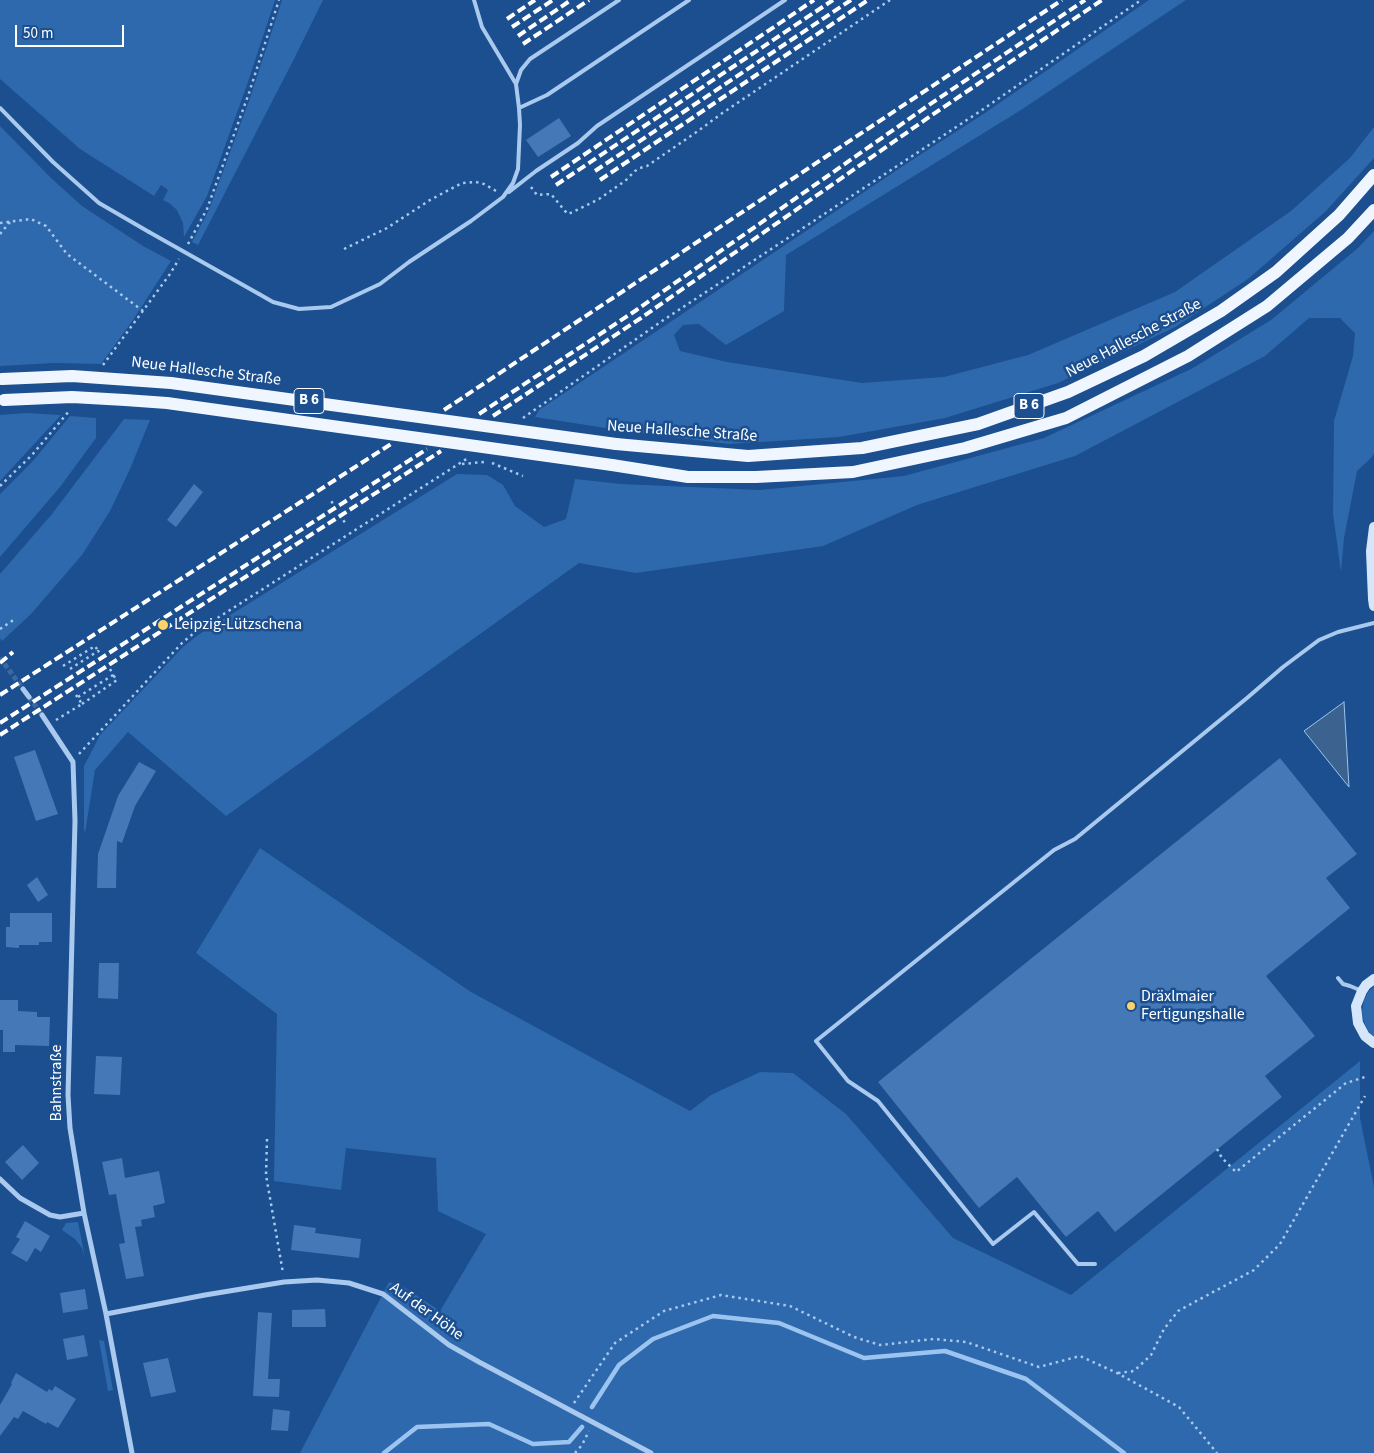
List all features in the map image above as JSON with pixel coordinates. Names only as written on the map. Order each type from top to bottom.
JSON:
[{"type":"main road","name":"Neue Hallesche Straße","points":[[1,380],[72,376],[171,383],[616,444],[748,456],[862,448],[978,424],[1068,392],[1144,356],[1221,311],[1276,272],[1339,215],[1374,175]]},
{"type":"main road","name":"B 6","points":[[2,401],[72,398],[167,403],[688,477],[853,472],[965,448],[1066,418],[1188,356],[1268,306],[1348,238],[1374,210]]},
{"type":"street","points":[[1373,602],[1371,551],[1374,527]]},
{"type":"street","points":[[23,689],[29,697]]},
{"type":"street","points":[[42,715],[73,762]]},
{"type":"street","name":"Bahnstraße","points":[[73,762],[75,830],[68,1095],[70,1128],[84,1213],[106,1314],[132,1453]]},
{"type":"street","points":[[1374,979],[1366,984],[1356,1006],[1358,1023],[1365,1036],[1374,1044]]},
{"type":"street","points":[[0,1179],[20,1198],[50,1215],[60,1218],[84,1213]]},
{"type":"street","name":"Auf der Höhe","points":[[106,1314],[284,1282],[317,1280],[349,1283],[383,1294],[450,1345],[651,1453]]},
{"type":"lane","points":[[474,0],[482,28],[516,84],[519,108],[518,169],[513,183],[503,197]]},
{"type":"lane","points":[[516,84],[521,70],[530,60],[619,0]]},
{"type":"lane","points":[[519,108],[547,95],[689,0]]},
{"type":"lane","points":[[0,108],[53,162],[99,203],[273,302],[299,308],[331,308],[380,284],[409,262],[471,221],[525,179],[578,143],[597,126],[785,0]]},
{"type":"lane","points":[[1095,1264],[1078,1264],[1034,1212],[993,1244],[878,1101],[848,1081],[816,1041],[1054,850],[1075,839],[1283,667],[1319,640],[1338,632],[1374,623]]},
{"type":"lane","points":[[1338,978],[1343,984],[1362,991]]},
{"type":"path","points":[[184,250],[207,209],[249,93],[279,0]]},
{"type":"path","points":[[525,179],[537,195],[551,194],[568,214],[573,212],[625,181],[634,171],[648,166],[721,114],[890,0]]},
{"type":"path","points":[[521,419],[662,321],[979,112],[1141,0]]},
{"type":"path","points":[[344,249],[387,228],[430,200],[462,183],[476,182],[484,184],[493,188],[503,197]]},
{"type":"path","points":[[0,223],[31,219],[46,226],[67,254],[143,311]]},
{"type":"path","points":[[0,234],[11,221]]},
{"type":"path","points":[[101,368],[180,258]]},
{"type":"path","points":[[0,486],[32,455],[72,407]]},
{"type":"path","points":[[73,762],[182,643],[194,633],[473,455]]},
{"type":"path","points":[[461,464],[490,462],[523,476]]},
{"type":"path","points":[[0,629],[15,619]]},
{"type":"path","points":[[63,666],[95,646],[101,654]]},
{"type":"path","points":[[70,670],[98,651]]},
{"type":"path","points":[[48,725],[117,680],[110,669]]},
{"type":"path","points":[[82,704],[77,697],[113,675]]},
{"type":"path","points":[[1217,1150],[1236,1172],[1346,1083],[1364,1077]]},
{"type":"path","points":[[1117,1373],[1134,1371],[1151,1355],[1164,1329],[1178,1311],[1254,1270],[1280,1244],[1365,1096]]},
{"type":"path","points":[[267,1139],[266,1176],[284,1282]]},
{"type":"path","points":[[570,1411],[615,1343],[664,1311],[721,1295],[790,1306],[854,1337],[880,1345],[934,1339],[966,1342],[1039,1367],[1080,1356],[1117,1373],[1178,1407],[1217,1453]]},
{"type":"path","points":[[575,1453],[582,1445],[593,1423]]},
{"type":"shaded area","points":[[0,0],[275,0],[207,196],[184,237],[183,223],[177,210],[163,200],[168,190],[161,185],[154,196],[80,149],[0,79]]},
{"type":"shaded area","points":[[282,0],[323,0],[198,245],[192,242],[208,212],[249,101]]},
{"type":"shaded area","points":[[1149,0],[1186,0],[1021,110],[786,255],[784,311],[726,345],[699,324],[683,325],[674,335],[680,351],[727,362],[862,383],[944,377],[1028,355],[1175,292],[1291,211],[1350,158],[1374,127],[1374,158],[1326,211],[1248,279],[1175,327],[1058,383],[945,418],[839,437],[729,444],[631,432],[535,417],[539,410],[982,115]]},
{"type":"shaded area","points":[[0,126],[51,178],[82,206],[143,246],[171,261],[133,320],[101,364],[54,363],[0,366]]},
{"type":"shaded area","points":[[1374,231],[1374,453],[1357,471],[1344,538],[1341,572],[1333,514],[1334,421],[1353,356],[1355,333],[1340,318],[1309,318],[1265,356],[1075,456],[917,505],[823,546],[636,573],[579,563],[226,816],[128,732],[95,770],[85,833],[84,766],[100,735],[183,647],[198,635],[457,474],[487,475],[503,485],[515,506],[544,527],[566,519],[575,479],[621,484],[760,490],[904,476],[1044,438],[1193,368],[1271,320],[1358,248]]},
{"type":"shaded area","points":[[26,413],[61,415],[0,481],[0,415]]},
{"type":"shaded area","points":[[70,416],[96,418],[96,438],[60,487],[0,557],[0,494],[33,461]]},
{"type":"shaded area","points":[[124,419],[150,420],[110,511],[82,555],[31,614],[2,641],[0,638],[0,574],[52,514]]},
{"type":"shaded area","points":[[1344,702],[1349,787],[1304,731]]},
{"type":"shaded area","points":[[260,848],[471,992],[690,1111],[711,1095],[760,1072],[793,1073],[846,1114],[953,1238],[1071,1295],[1360,1061],[1360,1118],[1374,1187],[1374,1453],[300,1453],[389,1282],[404,1287],[440,1311],[486,1234],[438,1211],[436,1158],[346,1148],[341,1190],[274,1181],[277,1014],[196,953]]},
{"type":"shaded area","points":[[1374,987],[1374,1037],[1364,1022],[1362,1012],[1368,992]]},
{"type":"shaded area","points":[[78,1222],[85,1258],[82,1248],[75,1239],[62,1230],[66,1223]]},
{"type":"shaded area","points":[[99,1340],[104,1341],[113,1390],[108,1391]]},
{"type":"building","points":[[559,118],[571,136],[538,157],[526,140]]},
{"type":"building","points":[[194,484],[203,492],[176,527],[167,520]]},
{"type":"building","points":[[35,750],[58,814],[36,821],[14,757]]},
{"type":"building","name":"Dräxlmaier Fertigungshalle","points":[[1280,758],[1357,854],[1326,878],[1350,908],[1266,976],[1315,1036],[1265,1076],[1282,1097],[1115,1232],[1098,1211],[1066,1237],[1017,1177],[979,1208],[878,1082]]},
{"type":"building","points":[[139,762],[156,771],[135,806],[122,843],[117,841],[116,888],[97,888],[98,854],[118,796]]},
{"type":"building","points":[[37,877],[48,895],[38,902],[27,885]]},
{"type":"building","points":[[10,913],[52,913],[52,942],[39,942],[39,945],[19,945],[19,948],[6,947],[6,927],[10,927]]},
{"type":"building","points":[[99,963],[119,963],[118,999],[98,998]]},
{"type":"building","points":[[0,1000],[18,1000],[18,1011],[37,1012],[37,1017],[50,1017],[49,1046],[15,1045],[15,1052],[3,1052],[3,1030],[0,1030]]},
{"type":"building","points":[[96,1056],[122,1057],[120,1095],[94,1094]]},
{"type":"building","points":[[23,1145],[39,1163],[22,1180],[5,1162]]},
{"type":"building","points":[[122,1158],[125,1178],[159,1171],[165,1203],[153,1206],[155,1217],[141,1220],[142,1226],[135,1227],[144,1276],[126,1279],[119,1244],[125,1243],[116,1194],[109,1195],[102,1162]]},
{"type":"building","points":[[25,1221],[50,1236],[41,1252],[35,1248],[27,1262],[11,1253],[20,1239],[16,1237]]},
{"type":"building","points":[[294,1225],[316,1228],[315,1233],[361,1239],[359,1258],[291,1250]]},
{"type":"building","points":[[85,1289],[88,1309],[63,1313],[60,1293]]},
{"type":"building","points":[[325,1309],[326,1327],[292,1327],[292,1310]]},
{"type":"building","points":[[258,1312],[272,1313],[268,1379],[280,1379],[279,1397],[253,1396]]},
{"type":"building","points":[[84,1335],[88,1356],[67,1360],[63,1339]]},
{"type":"building","points":[[168,1358],[176,1392],[151,1397],[143,1363]]},
{"type":"building","points":[[16,1373],[47,1392],[49,1389],[52,1391],[55,1386],[76,1399],[58,1428],[47,1422],[46,1424],[23,1411],[18,1419],[14,1417],[0,1436],[0,1405]]},
{"type":"building","points":[[273,1409],[290,1411],[288,1431],[271,1430]]},
{"type":"waterway","points":[[592,1407],[619,1365],[653,1339],[713,1316],[779,1323],[864,1358],[945,1351],[1026,1379],[1124,1453]]},
{"type":"waterway","points":[[384,1453],[417,1427],[489,1424],[533,1444],[569,1442],[582,1427]]},
{"type":"tunnel","points":[[0,658],[23,689]]},
{"type":"tunnel","points":[[29,697],[42,715]]},
{"type":"railway","points":[[507,19],[535,0]]},
{"type":"railway","points":[[512,27],[553,0]]},
{"type":"railway","points":[[518,36],[571,0]]},
{"type":"railway","points":[[523,44],[589,0]]},
{"type":"railway","points":[[551,177],[814,0]]},
{"type":"railway","points":[[556,185],[833,0]]},
{"type":"railway","points":[[595,171],[851,0]]},
{"type":"railway","points":[[600,180],[868,0]]},
{"type":"railway","points":[[444,410],[1062,0]]},
{"type":"railway","points":[[479,414],[635,311],[926,107],[1085,0]]},
{"type":"railway","points":[[493,416],[641,318],[932,115],[1102,0]]},
{"type":"railway","points":[[0,695],[391,444]]},
{"type":"railway","points":[[0,723],[427,449]]},
{"type":"railway","points":[[0,735],[441,451]]},
{"type":"railway","points":[[0,663],[13,652]]},
{"type":"place","name":"Leipzig-Lützschena","points":[[163,625]]},
{"type":"place","name":"Dräxlmaier Fertigungshalle","points":[[1131,1006]]}]
